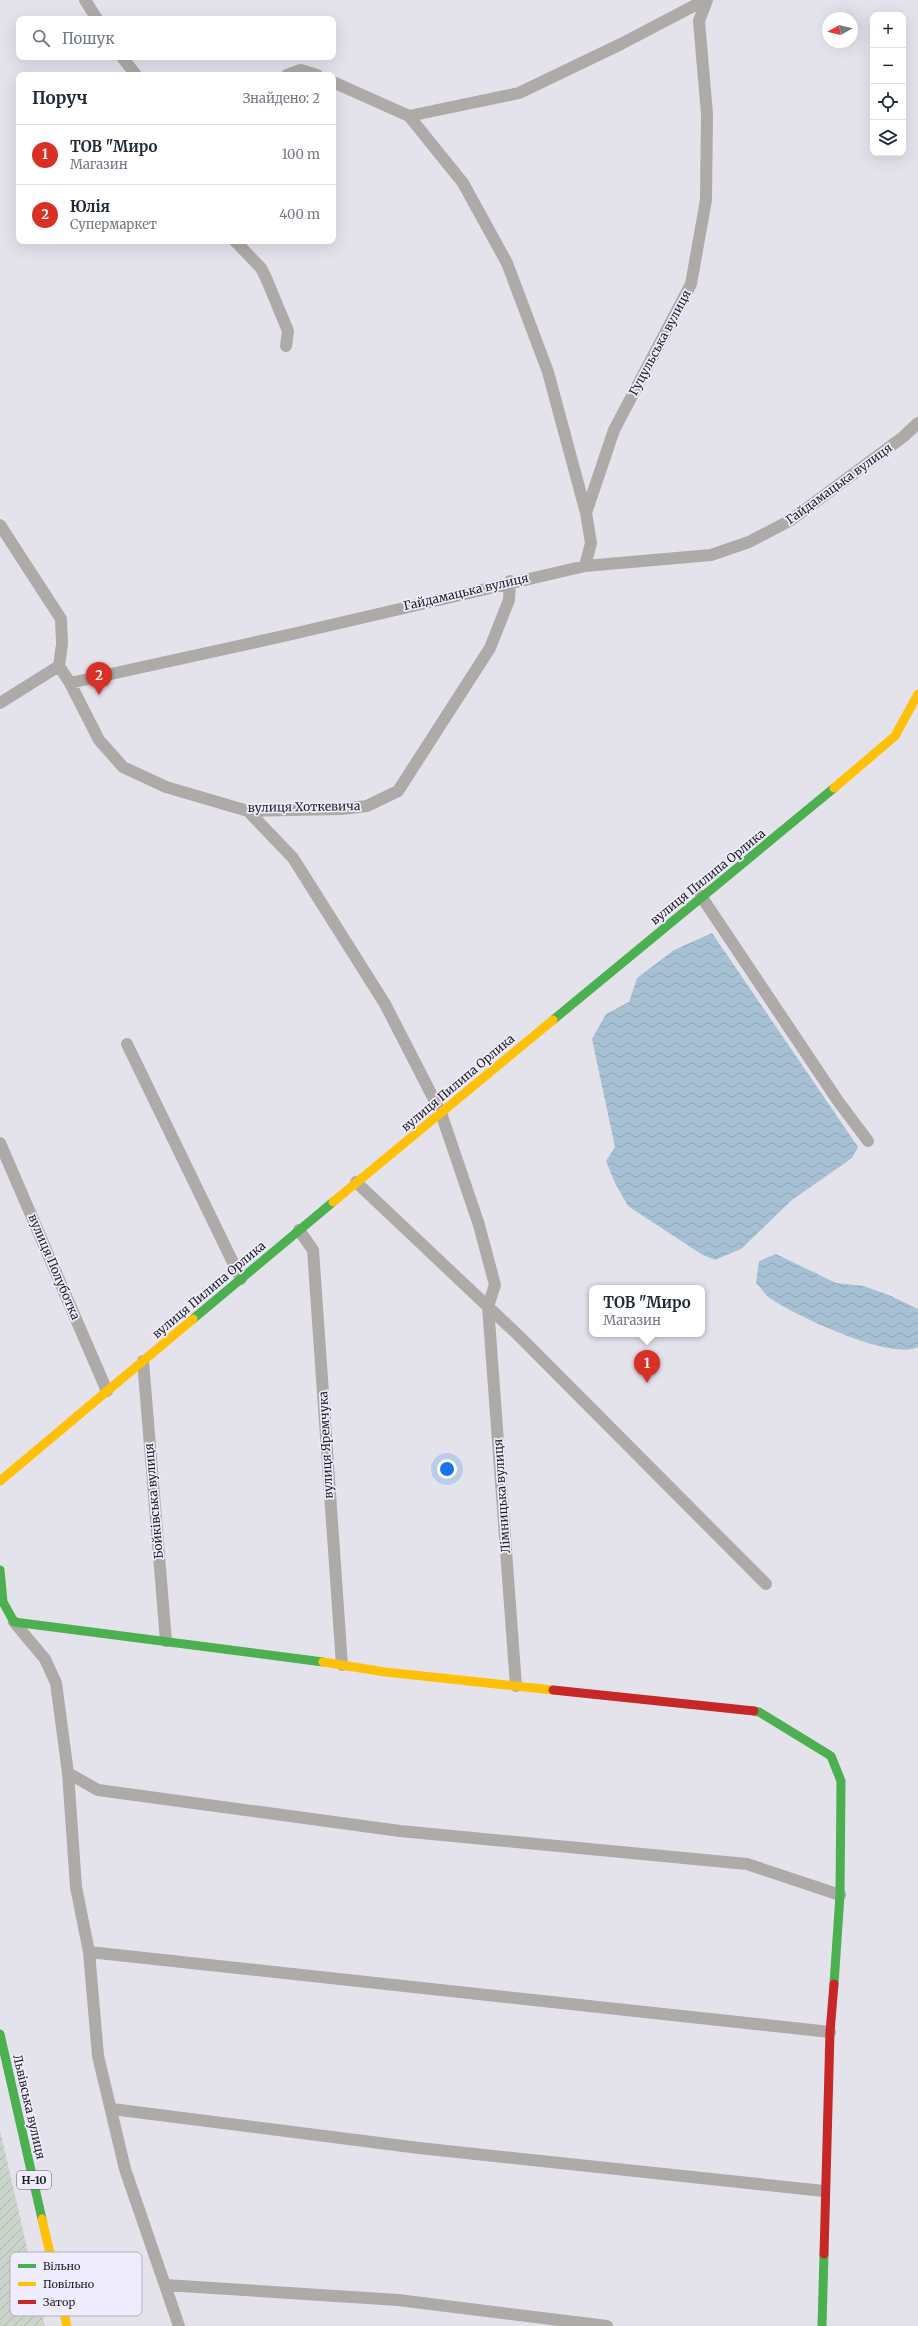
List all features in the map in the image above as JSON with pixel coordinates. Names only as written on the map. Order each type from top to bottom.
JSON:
[{"type":"street","points":[[85,0],[95,16]]},
{"type":"street","name":"Гуцульська вулиця","points":[[409,116],[519,93],[621,44],[706,0]]},
{"type":"street","name":"Гуцульська вулиця","points":[[586,513],[614,430],[691,284],[706,200],[707,114],[699,21],[706,0]]},
{"type":"street","points":[[124,60],[134,72]]},
{"type":"street","points":[[295,72],[301,70],[307,72]]},
{"type":"street","name":"Гуцульська вулиця","points":[[336,83],[409,116],[463,183],[507,263],[548,372],[586,513],[591,543],[585,566]]},
{"type":"street","points":[[238,244],[261,268],[266,278],[288,331],[286,346]]},
{"type":"street","name":"Гайдамацька вулиця","points":[[70,683],[288,635],[510,581],[585,566],[711,555],[749,542],[791,520],[903,437],[918,423]]},
{"type":"street","points":[[0,526],[61,619],[62,644],[59,666],[70,683]]},
{"type":"street","name":"вулиця Хоткевича","points":[[70,683],[99,740],[123,768],[166,787],[248,811],[342,809],[367,806],[398,791],[490,648],[509,600],[510,581]]},
{"type":"street","points":[[0,703],[59,666]]},
{"type":"street","name":"вулиця Пилипа Орлика","points":[[0,1481],[356,1182],[701,896],[800,817],[895,736],[918,694]]},
{"type":"street","points":[[248,811],[293,858],[385,1004],[441,1113],[479,1225],[495,1285],[488,1306]]},
{"type":"street","points":[[701,896],[838,1101],[868,1141]]},
{"type":"street","points":[[127,1044],[241,1279]]},
{"type":"street","name":"вулиця Полуботка","points":[[0,1143],[107,1391]]},
{"type":"street","points":[[356,1182],[488,1306],[766,1584]]},
{"type":"street","name":"вулиця Яремчука","points":[[299,1230],[313,1250],[342,1665]]},
{"type":"street","name":"Лімницька вулиця","points":[[488,1306],[516,1686]]},
{"type":"street","name":"Бойківська вулиця","points":[[143,1361],[166,1641]]},
{"type":"street","points":[[0,1570],[2,1602],[14,1622],[45,1659],[56,1683],[68,1773],[76,1887],[89,1952],[98,2056],[112,2109],[125,2169],[178,2326]]},
{"type":"street","points":[[14,1622],[342,1665],[516,1686],[759,1712],[831,1756],[841,1781],[840,1895],[830,2032],[824,2191],[822,2326]]},
{"type":"street","points":[[68,1773],[98,1790],[400,1831],[747,1864],[840,1895]]},
{"type":"street","points":[[89,1952],[830,2032]]},
{"type":"street","name":"Львівська вулиця","points":[[0,2034],[49,2252]]},
{"type":"street","points":[[112,2109],[427,2148],[824,2191]]},
{"type":"street","points":[[165,2285],[398,2300],[607,2326]]},
{"type":"street","name":"Львівська вулиця","points":[[64,2316],[66,2326]]},
{"type":"shaded area","points":[[0,2130],[28,2252],[10,2252],[10,2316],[43,2316],[45,2326],[0,2326]]},
{"type":"water","points":[[712,933],[858,1147],[852,1158],[792,1200],[741,1249],[715,1260],[701,1254],[628,1206],[615,1183],[606,1161],[615,1147],[592,1039],[606,1014],[629,1002],[637,978],[674,950]]},
{"type":"water","points":[[776,1254],[836,1283],[864,1286],[891,1296],[918,1309],[918,1347],[905,1350],[887,1348],[844,1335],[801,1316],[771,1299],[756,1283],[759,1261]]},
{"type":"traffic: fast","points":[[553,1020],[834,788]]},
{"type":"traffic: fast","points":[[193,1319],[333,1202]]},
{"type":"traffic: fast","points":[[0,1570],[3,1602],[14,1622],[323,1662]]},
{"type":"traffic: fast","points":[[754,1711],[759,1712],[831,1756],[841,1781],[840,1895],[834,1984]]},
{"type":"traffic: fast","points":[[0,2034],[42,2219]]},
{"type":"traffic: fast","points":[[822,2326],[824,2254]]},
{"type":"traffic: slow","points":[[834,788],[895,736],[918,694]]},
{"type":"traffic: slow","points":[[333,1202],[553,1020]]},
{"type":"traffic: slow","points":[[0,1481],[193,1319]]},
{"type":"traffic: slow","points":[[323,1662],[385,1672],[553,1690]]},
{"type":"traffic: slow","points":[[42,2219],[50,2252]]},
{"type":"traffic: slow","points":[[65,2316],[67,2326]]},
{"type":"traffic: jam","points":[[553,1690],[754,1711]]},
{"type":"traffic: jam","points":[[824,2254],[830,2032],[834,1984]]},
{"type":"place","name":"Юлія","points":[[99,695]]},
{"type":"place","name":"ТОВ \"Миро","points":[[647,1383]]}]
